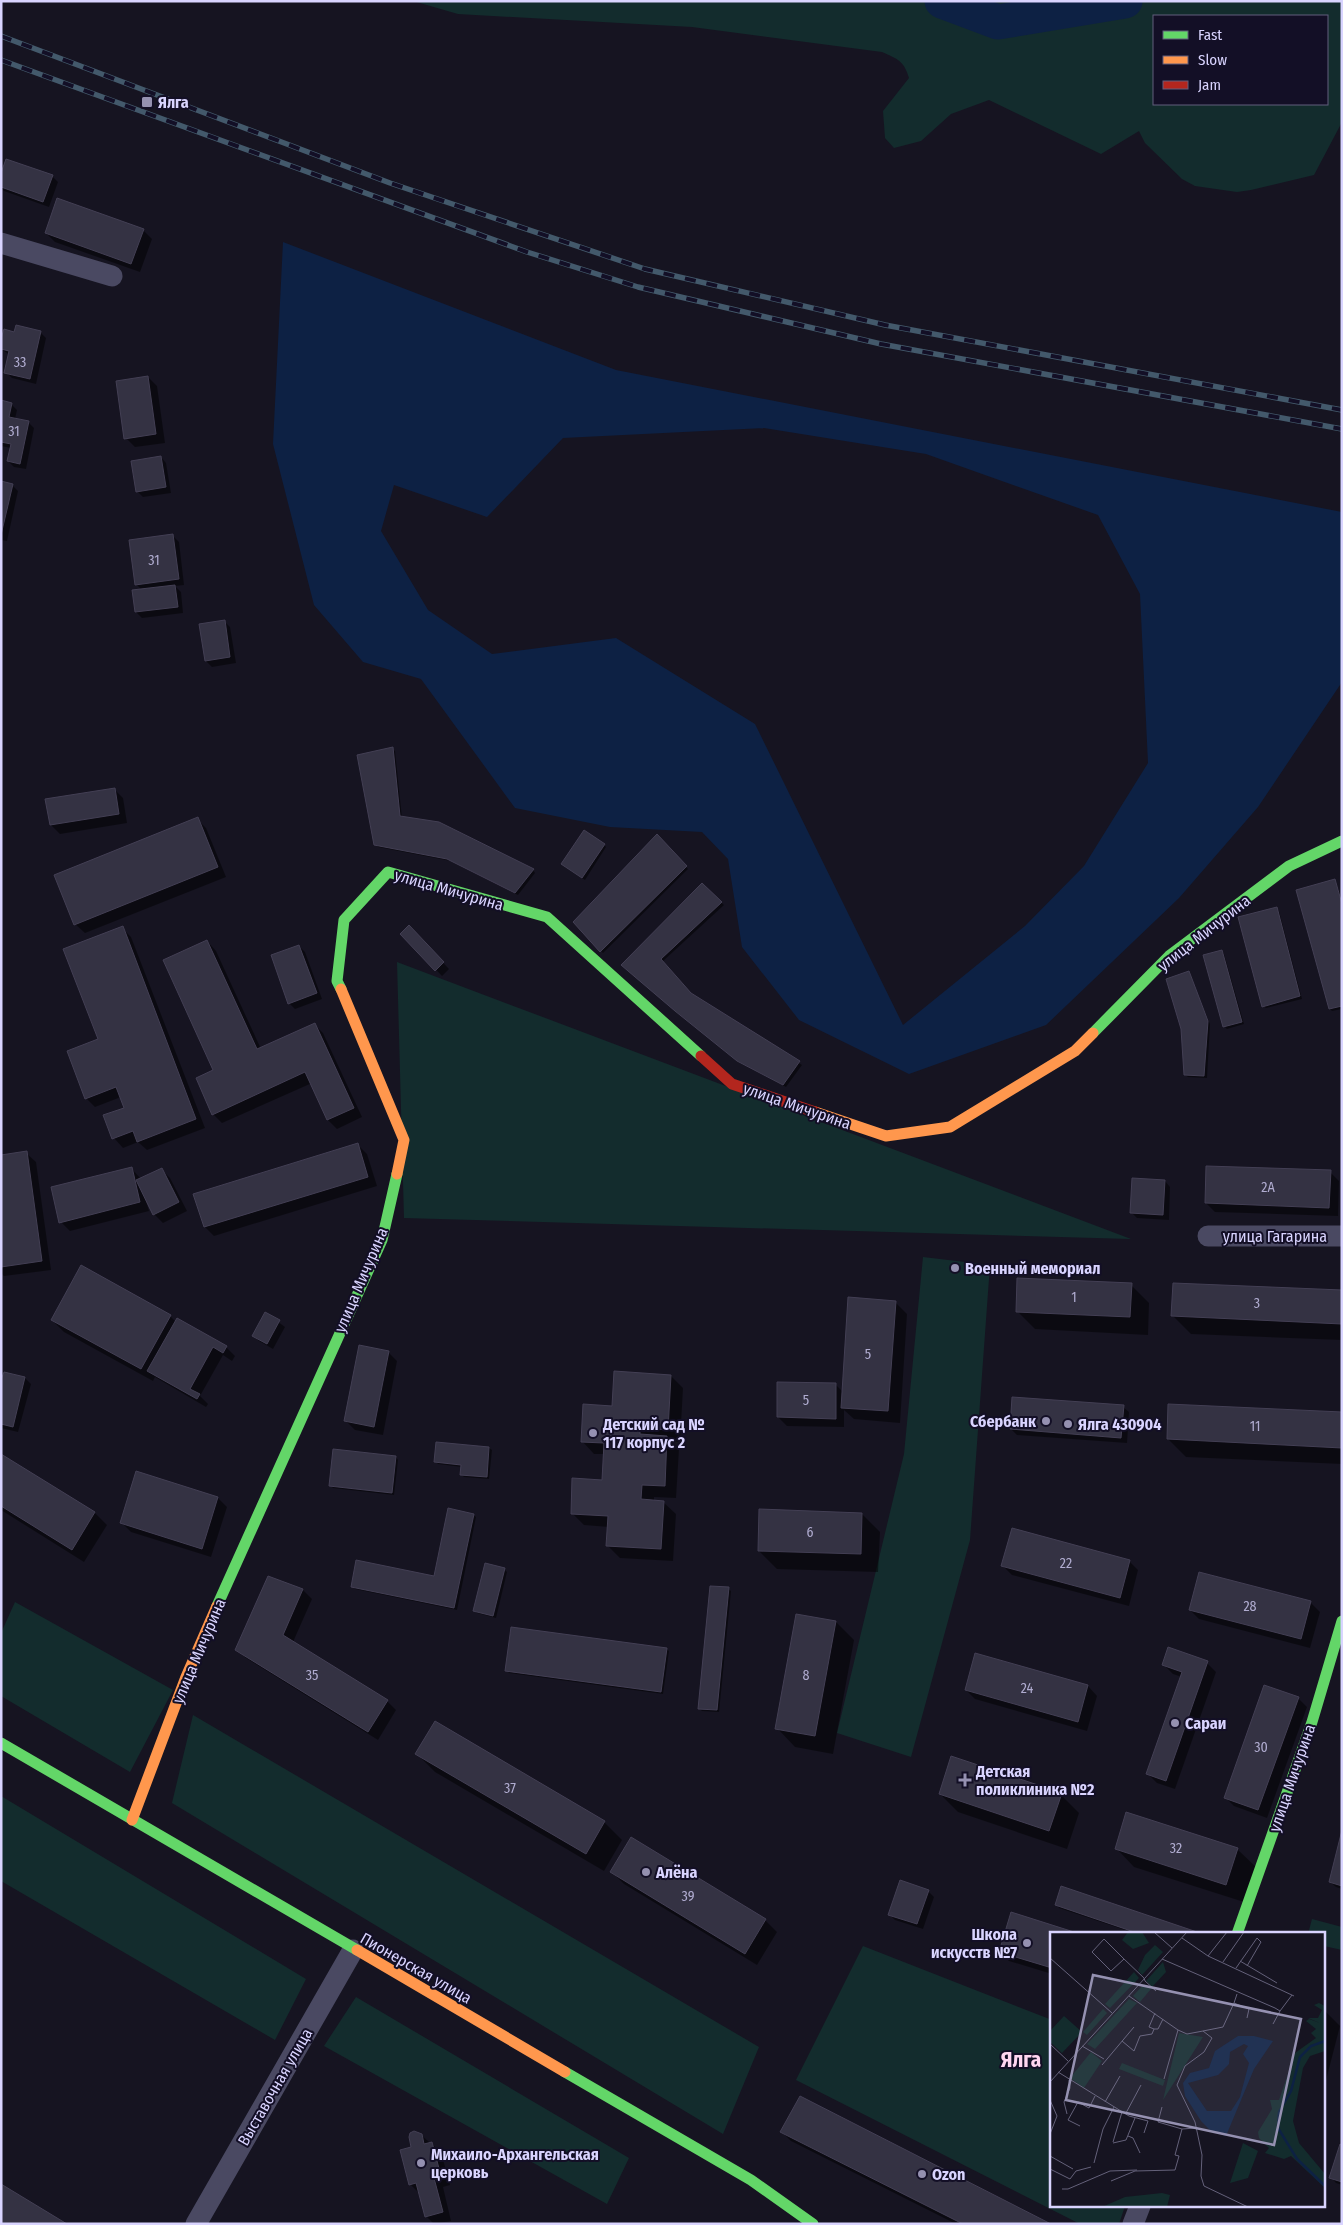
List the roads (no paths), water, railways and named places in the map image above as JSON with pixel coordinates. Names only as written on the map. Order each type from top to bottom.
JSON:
[{"type":"street","points":[[1,243],[112,276]]},
{"type":"street","name":"улица Мичурина","points":[[132,1820],[186,1677],[382,1240],[404,1140],[337,981],[344,920],[388,872],[547,917],[732,1084],[886,1136],[950,1127],[1075,1051],[1169,956],[1289,866],[1342,841]]},
{"type":"street","name":"улица Гагарина","points":[[1208,1236],[1342,1236]]},
{"type":"street","name":"улица Мичурина","points":[[1238,1932],[1312,1722],[1342,1621]]},
{"type":"street","name":"Пионерская улица","points":[[1,1743],[353,1950],[751,2180],[813,2224]]},
{"type":"street","name":"Выставочная улица","points":[[196,2224],[353,1950]]},
{"type":"street","points":[[1133,2224],[1139,2208]]},
{"type":"water","points":[[283,242],[616,370],[1342,512],[1342,682],[1258,807],[1179,898],[1046,1025],[909,1074],[799,1020],[742,947],[728,859],[702,832],[610,827],[515,808],[421,679],[363,662],[314,605],[273,444]],"holes":[[[764,428],[926,454],[1098,515],[1140,594],[1148,763],[1084,866],[1025,926],[903,1025],[755,724],[616,638],[492,654],[428,610],[381,531],[394,485],[487,517],[563,438]]]},
{"type":"waterway","points":[[942,1],[998,22],[1125,1]]},
{"type":"railway","points":[[1,36],[390,183],[645,269],[885,325],[1342,410]]},
{"type":"railway","points":[[1,60],[527,252],[638,287],[881,344],[1342,429]]},
{"type":"place","name":"Ялга","points":[[147,102]]},
{"type":"place","name":"Военный мемориал","points":[[955,1268]]},
{"type":"place","name":"Сбербанк","points":[[1046,1421]]},
{"type":"place","name":"Ялга 430904","points":[[1068,1424]]},
{"type":"place","name":"Детский сад № 117 корпус 2","points":[[593,1433]]},
{"type":"place","name":"Сараи","points":[[1175,1723]]},
{"type":"place","name":"Детская поликлиника №2","points":[[965,1780]]},
{"type":"place","name":"Алёна","points":[[646,1872]]},
{"type":"place","name":"Школа искусств №7","points":[[1027,1943]]},
{"type":"place","name":"Михаило-Архангельская церковь","points":[[421,2163]]},
{"type":"place","name":"Ozon","points":[[922,2174]]},
{"type":"district","name":"Ялга","points":[[1021,2060]]}]
